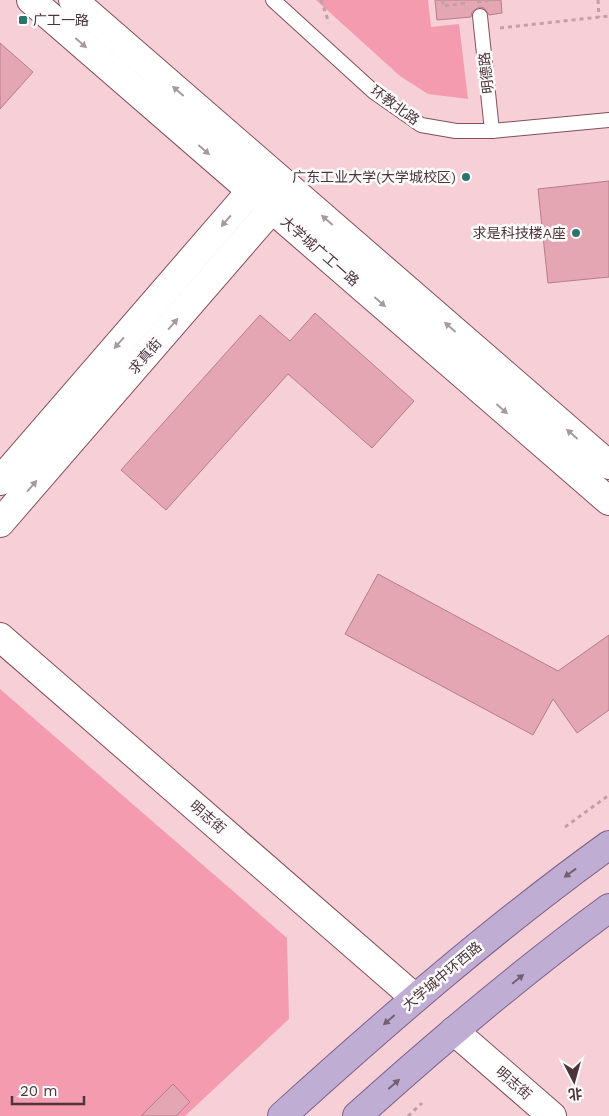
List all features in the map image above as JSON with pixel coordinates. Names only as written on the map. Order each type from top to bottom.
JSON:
[{"type":"main road","name":"大学城中环西路","points":[[282,1116],[415,998],[547,890],[609,845]]},
{"type":"main road","points":[[357,1116],[454,1031],[578,930],[609,908]]},
{"type":"street","name":"大学城广工一路","points":[[31,0],[609,502]]},
{"type":"street","name":"大学城广工一路","points":[[73,0],[609,466]]},
{"type":"street","name":"求真街","points":[[0,481],[269,170]]},
{"type":"street","name":"求真街","points":[[0,523],[290,188]]},
{"type":"street","name":"明志街","points":[[0,636],[415,998]]},
{"type":"street","name":"明志街","points":[[454,1031],[552,1116]]},
{"type":"lane","name":"环教北路","points":[[273,0],[374,92],[421,125],[456,131],[492,131],[609,120]]},
{"type":"lane","name":"明德路","points":[[481,23],[492,131]]},
{"type":"path","points":[[321,0],[330,26]]},
{"type":"path","points":[[443,0],[443,6],[494,0]]},
{"type":"path","points":[[598,0],[599,17]]},
{"type":"path","points":[[481,23],[609,16]]},
{"type":"path","points":[[565,827],[609,795]]},
{"type":"path","points":[[408,1116],[422,1103]]},
{"type":"shaded area","points":[[316,0],[428,0],[431,27],[459,24],[468,99],[428,94],[400,76]]},
{"type":"shaded area","points":[[0,689],[287,938],[289,1019],[185,1116],[0,1116]]},
{"type":"building","points":[[435,0],[501,0],[502,13],[489,15],[484,8],[479,7],[472,12],[471,17],[437,20]]},
{"type":"building","points":[[0,43],[33,72],[0,109]]},
{"type":"building","name":"求是科技楼A座","points":[[609,181],[609,277],[548,283],[538,189]]},
{"type":"building","points":[[315,313],[414,401],[372,448],[288,374],[166,510],[121,470],[260,315],[290,341]]},
{"type":"building","points":[[378,574],[558,671],[609,635],[609,710],[577,733],[553,699],[533,735],[345,634]]},
{"type":"building","points":[[173,1084],[190,1102],[176,1116],[141,1116]]},
{"type":"place","name":"广工一路","points":[[23,20]]},
{"type":"place","name":"广东工业大学(大学城校区)","points":[[466,177]]},
{"type":"place","name":"求是科技楼A座","points":[[576,233]]}]
